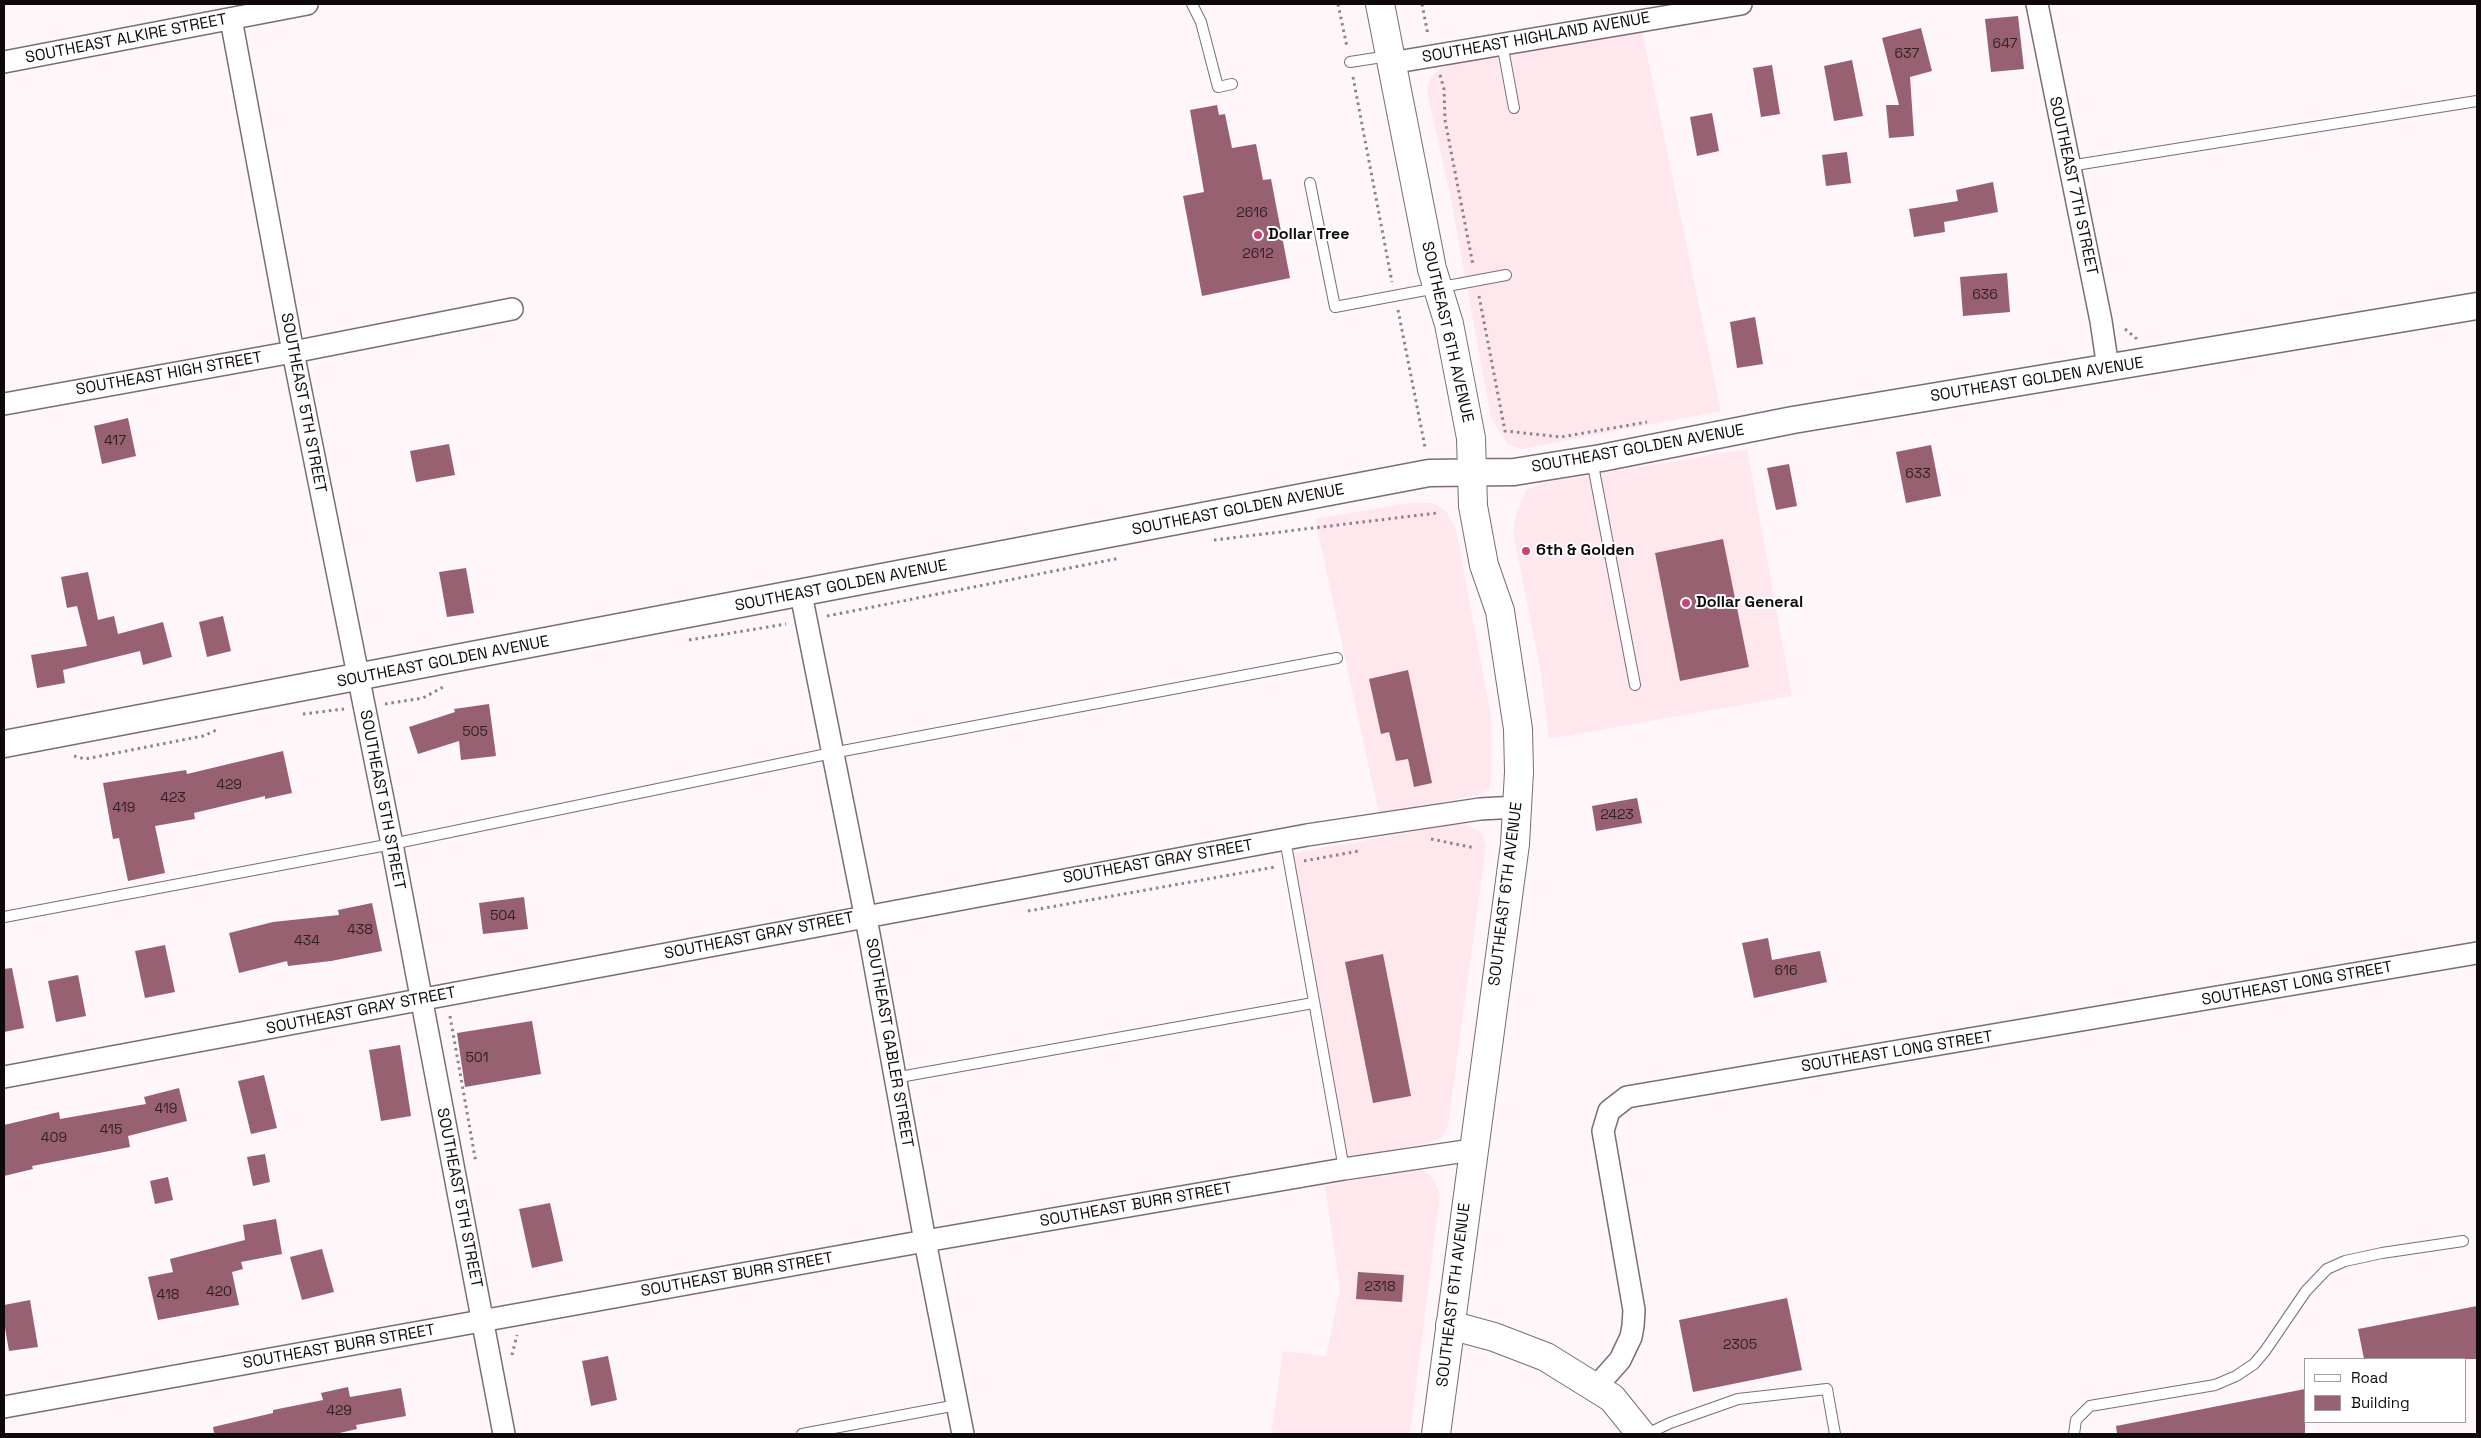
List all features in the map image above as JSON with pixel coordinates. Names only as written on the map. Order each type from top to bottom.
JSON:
[{"type":"main road","name":"SOUTHEAST 6TH AVENUE","points":[[1380,4],[1432,269],[1449,324],[1471,438],[1474,506],[1484,565],[1500,611],[1518,729],[1517,807],[1514,844],[1472,1150],[1436,1434]]},
{"type":"main road","points":[[1450,1325],[1526,1348],[1546,1357],[1612,1398],[1641,1434]]},
{"type":"street","name":"SOUTHEAST ALKIRE STREET","points":[[4,62],[307,4]]},
{"type":"street","name":"SOUTHEAST HIGHLAND AVENUE","points":[[1391,59],[1434,55],[1740,4]]},
{"type":"street","name":"SOUTHEAST 7TH STREET","points":[[2036,4],[2101,320],[2108,368]]},
{"type":"street","name":"SOUTHEAST 5TH STREET","points":[[230,19],[293,352],[392,844],[420,1000],[504,1434]]},
{"type":"street","name":"SOUTHEAST GOLDEN AVENUE","points":[[4,744],[801,594],[1429,473],[1514,472],[1592,459],[1793,420],[2477,306]]},
{"type":"street","name":"SOUTHEAST HIGH STREET","points":[[4,404],[293,352],[512,309]]},
{"type":"street","name":"SOUTHEAST GABLER STREET","points":[[801,594],[866,916],[894,1078],[963,1434]]},
{"type":"street","name":"SOUTHEAST GRAY STREET","points":[[4,1077],[1285,839],[1480,809],[1517,807]]},
{"type":"street","name":"SOUTHEAST LONG STREET","points":[[1596,1387],[1620,1360],[1631,1337],[1633,1326],[1634,1310],[1603,1131],[1609,1111],[1627,1097],[2477,953]]},
{"type":"street","name":"SOUTHEAST BURR STREET","points":[[4,1407],[925,1241],[1344,1169],[1472,1150]]},
{"type":"lane","points":[[1192,4],[1201,22],[1218,87],[1232,84]]},
{"type":"lane","points":[[1502,43],[1514,108]]},
{"type":"lane","points":[[1350,62],[1391,59]]},
{"type":"lane","points":[[2070,166],[2477,101]]},
{"type":"lane","points":[[1310,183],[1335,306],[1506,275]]},
{"type":"lane","points":[[1592,459],[1635,685]]},
{"type":"lane","points":[[4,917],[392,844],[832,753],[1336,658]]},
{"type":"lane","points":[[1285,839],[1344,1169]]},
{"type":"lane","points":[[894,1078],[1314,1002]]},
{"type":"lane","points":[[2074,1434],[2076,1420],[2090,1406],[2215,1385],[2236,1376],[2254,1364],[2306,1291],[2327,1269],[2345,1261],[2382,1253],[2463,1241]]},
{"type":"lane","points":[[1647,1434],[1670,1423],[1738,1399],[1827,1389],[1836,1434]]},
{"type":"lane","points":[[802,1434],[957,1405]]},
{"type":"path","points":[[1338,4],[1424,447]]},
{"type":"path","points":[[1422,4],[1444,89],[1444,120],[1505,431]]},
{"type":"path","points":[[1207,541],[1437,513]]},
{"type":"path","points":[[679,642],[806,620],[1128,557]]},
{"type":"path","points":[[295,714],[423,698],[446,685]]},
{"type":"path","points":[[68,755],[84,759],[203,736],[220,728]]},
{"type":"path","points":[[1426,838],[1475,848]]},
{"type":"path","points":[[1024,911],[1367,849]]},
{"type":"path","points":[[450,1008],[478,1169]]},
{"type":"path","points":[[511,1316],[518,1337],[512,1355],[514,1364]]},
{"type":"shaded area","points":[[1642,30],[1721,411],[1522,449],[1508,445],[1491,418],[1450,194],[1427,91],[1430,78],[1440,69],[1453,64]]},
{"type":"shaded area","points":[[1747,449],[1792,696],[1549,739],[1541,674],[1513,531],[1516,514],[1526,490],[1544,483]]},
{"type":"shaded area","points":[[1414,502],[1432,503],[1446,511],[1456,530],[1491,716],[1491,780],[1489,790],[1477,795],[1379,814],[1315,519]]},
{"type":"shaded area","points":[[1455,824],[1468,825],[1482,833],[1486,846],[1448,1125],[1443,1136],[1433,1142],[1347,1158],[1289,854]]},
{"type":"shaded area","points":[[1420,1169],[1432,1177],[1440,1194],[1410,1434],[1271,1434],[1283,1351],[1326,1356],[1340,1289],[1325,1186],[1402,1170]]},
{"type":"building","points":[[2018,16],[2024,69],[1991,72],[1985,19]]},
{"type":"building","points":[[1921,28],[1932,71],[1910,77],[1914,136],[1889,138],[1886,105],[1899,105],[1882,38]]},
{"type":"building","points":[[1852,60],[1863,116],[1834,121],[1824,66]]},
{"type":"building","points":[[1772,65],[1780,114],[1761,117],[1753,68]]},
{"type":"building","points":[[1217,105],[1219,115],[1225,114],[1232,148],[1256,144],[1263,180],[1271,179],[1290,278],[1202,296],[1183,196],[1204,192],[1190,110]]},
{"type":"building","points":[[1712,113],[1719,151],[1697,156],[1690,117]]},
{"type":"building","points":[[1847,152],[1851,183],[1826,186],[1822,155]]},
{"type":"building","points":[[1993,182],[1998,212],[1944,222],[1945,232],[1914,237],[1909,209],[1958,201],[1956,190]]},
{"type":"building","points":[[2007,273],[2010,312],[1963,316],[1960,277]]},
{"type":"building","points":[[1755,317],[1763,364],[1737,368],[1730,322]]},
{"type":"building","points":[[128,418],[136,456],[102,464],[94,426]]},
{"type":"building","points":[[449,444],[455,475],[416,482],[410,451]]},
{"type":"building","points":[[1931,445],[1941,496],[1906,503],[1896,452]]},
{"type":"building","points":[[1789,464],[1797,506],[1776,510],[1767,468]]},
{"type":"building","points":[[1723,539],[1749,667],[1680,681],[1655,553]]},
{"type":"building","points":[[466,568],[474,613],[447,617],[439,572]]},
{"type":"building","points":[[88,572],[98,620],[114,616],[118,634],[163,622],[172,657],[143,665],[140,651],[63,670],[65,683],[37,688],[31,655],[87,646],[77,606],[67,608],[61,577]]},
{"type":"building","points":[[223,616],[231,651],[207,657],[199,622]]},
{"type":"building","points":[[1408,670],[1432,783],[1414,787],[1408,759],[1396,761],[1389,732],[1381,734],[1369,679]]},
{"type":"building","points":[[489,704],[496,756],[461,760],[459,741],[418,754],[409,727],[455,712],[454,709]]},
{"type":"building","points":[[283,751],[292,793],[265,799],[265,796],[194,813],[195,819],[155,826],[165,873],[128,881],[119,838],[113,839],[103,783],[186,770],[187,774]]},
{"type":"building","points":[[1637,798],[1642,823],[1596,831],[1592,806]]},
{"type":"building","points":[[524,897],[528,929],[483,934],[479,903]]},
{"type":"building","points":[[372,903],[382,951],[331,961],[288,966],[287,961],[239,973],[229,933],[273,922],[339,915],[338,910]]},
{"type":"building","points":[[1768,938],[1772,960],[1820,951],[1827,982],[1754,998],[1742,943]]},
{"type":"building","points":[[165,945],[175,992],[145,998],[135,951]]},
{"type":"building","points":[[1383,954],[1411,1096],[1373,1103],[1345,962]]},
{"type":"building","points":[[12,968],[24,1028],[4,1032],[4,969]]},
{"type":"building","points":[[78,975],[86,1016],[56,1022],[48,981]]},
{"type":"building","points":[[532,1021],[541,1074],[465,1087],[457,1033]]},
{"type":"building","points":[[400,1045],[411,1116],[381,1121],[369,1050]]},
{"type":"building","points":[[264,1075],[277,1128],[251,1134],[238,1081]]},
{"type":"building","points":[[179,1088],[187,1121],[128,1136],[130,1147],[32,1166],[33,1169],[4,1176],[4,1125],[59,1112],[60,1119],[146,1104],[144,1097]]},
{"type":"building","points":[[265,1154],[270,1182],[253,1186],[247,1157]]},
{"type":"building","points":[[168,1177],[173,1200],[155,1204],[150,1181]]},
{"type":"building","points":[[550,1203],[563,1261],[532,1268],[519,1209]]},
{"type":"building","points":[[276,1219],[282,1254],[241,1262],[243,1269],[232,1272],[239,1305],[158,1320],[148,1277],[173,1272],[170,1259],[245,1240],[243,1225]]},
{"type":"building","points":[[322,1249],[334,1292],[302,1300],[290,1257]]},
{"type":"building","points":[[1358,1272],[1404,1275],[1402,1302],[1356,1299]]},
{"type":"building","points":[[1787,1298],[1802,1370],[1693,1392],[1679,1320]]},
{"type":"building","points":[[30,1300],[38,1347],[9,1351],[4,1322],[4,1305]]},
{"type":"building","points":[[2477,1306],[2477,1359],[2364,1358],[2358,1329]]},
{"type":"building","points":[[608,1356],[617,1400],[591,1406],[582,1361]]},
{"type":"building","points":[[348,1387],[350,1397],[401,1388],[406,1416],[356,1425],[357,1429],[335,1434],[214,1434],[213,1427],[273,1413],[273,1410],[323,1400],[321,1393]]},
{"type":"building","points":[[2304,1389],[2305,1434],[2117,1434],[2116,1426]]},
{"type":"place","name":"Dollar Tree","points":[[1258,235]]},
{"type":"place","name":"6th & Golden","points":[[1526,551]]},
{"type":"place","name":"Dollar General","points":[[1686,603]]}]
